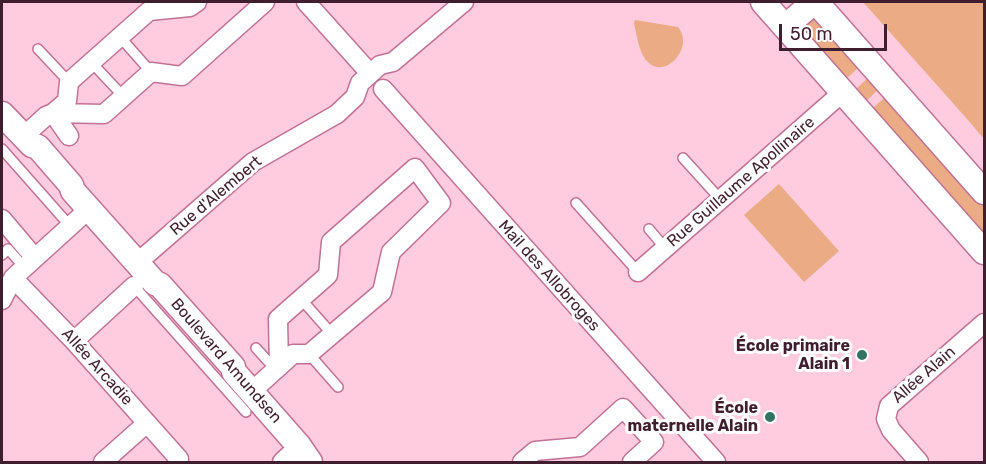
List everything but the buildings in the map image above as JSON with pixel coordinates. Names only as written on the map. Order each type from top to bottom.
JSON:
[{"type":"street","points":[[24,136],[67,101],[69,82],[149,11],[190,8],[197,2]]},
{"type":"street","points":[[53,113],[104,114],[151,72],[182,76],[265,2]]},
{"type":"street","points":[[306,2],[367,70]]},
{"type":"street","name":"Rue d'Alembert","points":[[74,341],[136,275],[253,162],[337,114],[355,97],[360,83],[365,78],[380,65],[393,62],[464,2]]},
{"type":"street","points":[[763,2],[984,252]]},
{"type":"street","points":[[785,27],[815,2],[984,192]]},
{"type":"street","points":[[843,92],[872,65]]},
{"type":"street","name":"Mail des Allobroges","points":[[383,89],[716,462]]},
{"type":"street","name":"Rue Guillaume Apollinaire","points":[[638,272],[843,92]]},
{"type":"street","points":[[53,113],[69,136]]},
{"type":"street","name":"Boulevard Amundsen","points":[[2,114],[32,145],[38,147],[89,209],[136,275],[160,285],[233,367],[248,402],[305,454]]},
{"type":"street","points":[[248,402],[277,368],[293,354],[309,354],[381,292],[391,252],[441,203],[415,168],[331,242],[330,277],[278,319],[277,368]]},
{"type":"street","points":[[2,300],[24,268],[89,209]]},
{"type":"street","name":"Allée Arcadie","points":[[2,219],[24,268],[74,341],[179,459]]},
{"type":"street","name":"Allée Alain","points":[[919,462],[891,430],[886,419],[889,406],[984,322]]},
{"type":"street","points":[[522,462],[535,451],[580,447],[623,408],[654,442],[632,462]]},
{"type":"street","points":[[103,462],[147,423]]},
{"type":"street","points":[[282,462],[305,454]]},
{"type":"lane","points":[[120,37],[151,72]]},
{"type":"lane","points":[[38,49],[69,82]]},
{"type":"lane","points":[[91,62],[123,96]]},
{"type":"lane","points":[[2,149],[70,226]]},
{"type":"lane","points":[[683,158],[721,200]]},
{"type":"lane","points":[[576,203],[638,272]]},
{"type":"lane","points":[[649,229],[665,248]]},
{"type":"lane","points":[[2,255],[8,249],[24,268]]},
{"type":"lane","points":[[301,299],[332,334]]},
{"type":"lane","points":[[256,348],[277,368]]},
{"type":"lane","points":[[309,354],[338,387]]},
{"type":"shaded area","points":[[863,2],[984,2],[984,139],[968,120]]},
{"type":"shaded area","points":[[810,14],[858,59],[858,68],[846,79],[798,32]]},
{"type":"shaded area","points":[[635,20],[678,27],[683,36],[677,58],[667,66],[655,66],[649,63],[639,44]]},
{"type":"shaded area","points":[[868,78],[882,86],[863,104],[855,94],[857,88]]},
{"type":"shaded area","points":[[889,94],[984,203],[984,239],[868,112]]},
{"type":"shaded area","points":[[779,184],[839,251],[804,282],[744,215]]},
{"type":"place","name":"École primaire Alain 1","points":[[862,355]]},
{"type":"place","name":"École maternelle Alain","points":[[770,417]]}]
